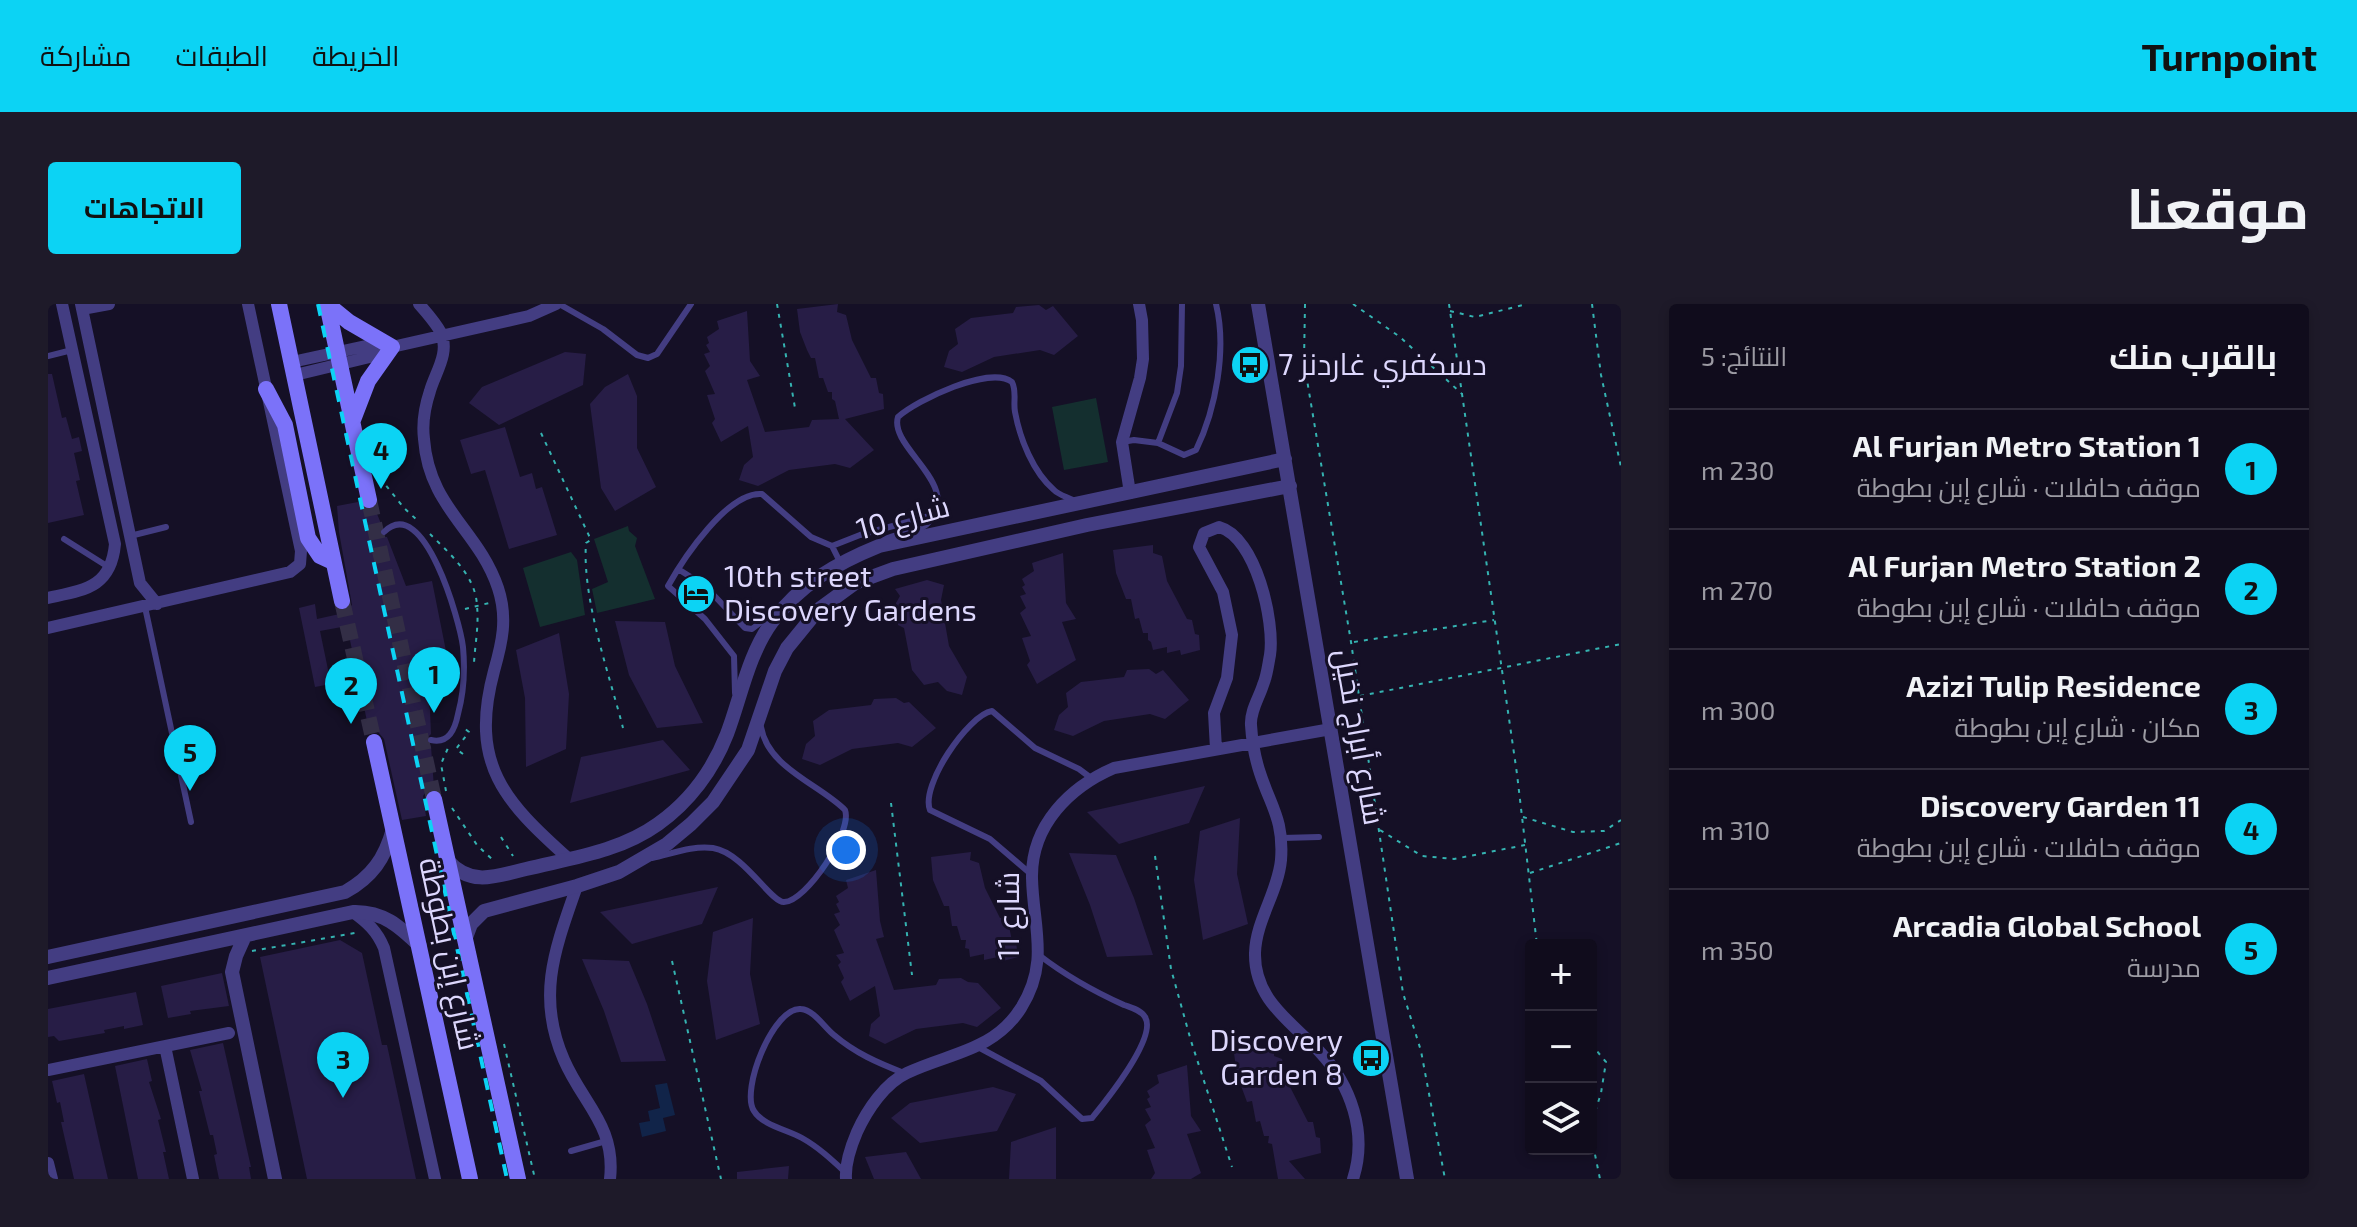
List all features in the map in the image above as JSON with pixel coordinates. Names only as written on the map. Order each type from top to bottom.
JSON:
[{"type":"main road","points":[[279,304],[342,601]]},
{"type":"main road","points":[[327,304],[349,322],[392,347],[362,393],[353,423]]},
{"type":"main road","points":[[327,304],[369,500]]},
{"type":"main road","points":[[266,389],[285,425],[308,538],[320,556],[333,562]]},
{"type":"main road","name":"شارع إبن بطوطة","points":[[374,742],[470,1179]]},
{"type":"main road","name":"شارع إبن بطوطة","points":[[434,799],[518,1179]]},
{"type":"street","points":[[48,598],[89,589],[101,580],[110,568],[115,544],[62,304]]},
{"type":"street","points":[[109,304],[81,306],[144,607]]},
{"type":"street","points":[[48,628],[290,572],[300,564],[301,551],[248,304]]},
{"type":"street","points":[[419,304],[442,335],[441,363],[431,387],[423,423],[426,454],[440,497],[485,559],[501,601],[503,639],[489,692],[489,752],[506,795],[526,820],[569,859]]},
{"type":"street","points":[[293,369],[338,358],[378,355],[392,347],[529,316],[557,304]]},
{"type":"street","points":[[1130,493],[1122,442],[1143,359],[1144,339],[1139,304]]},
{"type":"street","name":"شارع أبراج نخيل","points":[[1258,304],[1407,1179]]},
{"type":"street","name":"شارع 10","points":[[448,861],[461,873],[478,879],[520,871],[611,848],[637,837],[676,809],[712,767],[728,733],[753,657],[771,622],[817,576],[840,562],[879,546],[1285,459]]},
{"type":"street","name":"شارع 10","points":[[465,940],[471,924],[484,911],[577,886],[641,861],[679,834],[713,802],[748,750],[775,671],[787,648],[818,610],[855,583],[893,569],[1133,516],[1290,486]]},
{"type":"street","points":[[1133,516],[1158,502],[1158,494],[1148,489]]},
{"type":"street","points":[[1216,749],[1214,713],[1227,678],[1232,635],[1223,592],[1199,547],[1200,539],[1211,528],[1227,529],[1251,560],[1263,589],[1270,620],[1270,651],[1265,682],[1251,721],[1258,770],[1275,806],[1282,838],[1281,863],[1260,924],[1255,953],[1258,974],[1276,1011],[1319,1051],[1346,1089],[1355,1115],[1359,1142],[1353,1179]]},
{"type":"street","points":[[140,583],[144,607]]},
{"type":"street","name":"شارع 11","points":[[846,1175],[854,1139],[866,1115],[887,1088],[905,1073],[978,1047],[995,1037],[1020,1010],[1035,976],[1039,955],[1032,875],[1037,845],[1048,822],[1074,790],[1114,768],[1331,729]]},
{"type":"street","points":[[48,957],[345,892],[359,884],[382,860],[393,828]]},
{"type":"street","points":[[637,837],[635,850],[641,861]]},
{"type":"street","points":[[551,842],[553,863]]},
{"type":"street","points":[[577,886],[553,954],[549,982],[550,1009],[555,1037],[565,1062],[602,1122],[608,1141],[610,1179]]},
{"type":"street","points":[[353,912],[372,927],[384,948],[435,1179]]},
{"type":"street","points":[[48,978],[353,912],[376,913],[388,919],[420,946]]},
{"type":"street","points":[[245,936],[232,972],[275,1179]]},
{"type":"street","points":[[48,1070],[229,1033]]},
{"type":"street","points":[[165,1046],[193,1179]]},
{"type":"street","points":[[48,1163],[52,1179]]},
{"type":"lane","points":[[557,304],[603,329],[639,356],[648,358],[657,354],[691,304]]},
{"type":"lane","points":[[1158,443],[1169,419],[1179,380],[1182,304]]},
{"type":"lane","points":[[1122,442],[1158,443],[1184,455],[1193,453],[1198,446],[1218,367],[1216,304]]},
{"type":"lane","points":[[48,356],[72,350]]},
{"type":"lane","points":[[879,546],[889,536],[924,526],[933,515],[936,496],[934,485],[897,430],[898,417],[941,392],[971,382],[1003,377],[1015,387],[1017,421],[1036,467],[1053,490],[1078,505]]},
{"type":"lane","points":[[737,702],[734,656],[705,619],[668,586],[678,569],[708,529],[744,496],[753,493],[762,494],[811,537],[832,546],[840,562]]},
{"type":"lane","points":[[832,546],[933,515]]},
{"type":"lane","points":[[384,532],[397,524],[408,526],[415,532],[442,571],[456,613],[462,644],[462,701],[455,728],[448,737],[431,740]]},
{"type":"lane","points":[[130,536],[166,527]]},
{"type":"lane","points":[[64,539],[110,568]]},
{"type":"lane","points":[[678,569],[705,586],[748,630],[785,608]]},
{"type":"lane","points":[[144,607],[191,822]]},
{"type":"lane","points":[[1032,875],[990,839],[930,810],[927,799],[944,761],[975,720],[992,711],[1035,748],[1091,778]]},
{"type":"lane","points":[[641,861],[694,849],[723,851],[742,863],[773,898],[785,902],[790,901],[821,870],[847,824],[845,810],[801,778],[776,755],[767,745],[760,721]]},
{"type":"lane","points":[[1282,838],[1319,837]]},
{"type":"lane","points":[[978,1047],[1041,1081],[1082,1119],[1092,1118],[1125,1075],[1146,1033],[1145,1017],[1139,1011],[1078,982],[1039,955]]},
{"type":"lane","points":[[846,1175],[813,1145],[753,1111],[750,1096],[754,1075],[770,1035],[789,1012],[802,1009],[858,1053],[905,1073]]},
{"type":"lane","points":[[571,1151],[608,1141]]},
{"type":"path","points":[[777,304],[795,408]]},
{"type":"path","points":[[1305,304],[1304,362],[1351,642],[1403,993],[1421,1051],[1445,1179]]},
{"type":"path","points":[[1353,304],[1400,337],[1463,394]]},
{"type":"path","points":[[1449,304],[1502,667],[1536,939]]},
{"type":"path","points":[[1450,310],[1475,317],[1527,304]]},
{"type":"path","points":[[1592,304],[1601,375],[1621,467]]},
{"type":"path","points":[[541,433],[591,540],[586,543],[585,561],[589,595],[623,728]]},
{"type":"path","points":[[376,469],[385,486],[421,524]]},
{"type":"path","points":[[430,534],[461,566],[473,585],[478,604],[474,671]]},
{"type":"path","points":[[456,613],[478,604],[501,601]]},
{"type":"path","points":[[1351,642],[1495,620]]},
{"type":"path","points":[[1359,697],[1621,644]]},
{"type":"path","points":[[457,734],[461,726],[469,732],[456,749],[463,754]]},
{"type":"path","points":[[448,747],[441,773],[454,811],[485,854],[497,863],[510,863],[520,871]]},
{"type":"path","points":[[891,803],[912,975]]},
{"type":"path","points":[[1522,817],[1573,832],[1604,831],[1621,820]]},
{"type":"path","points":[[1379,830],[1422,856],[1454,859],[1525,845]]},
{"type":"path","points":[[501,837],[520,871]]},
{"type":"path","points":[[1528,873],[1621,843]]},
{"type":"path","points":[[1155,856],[1171,969],[1232,1167]]},
{"type":"path","points":[[252,951],[355,933],[353,912]]},
{"type":"path","points":[[672,961],[721,1179]]},
{"type":"path","points":[[502,1034],[535,1179]]},
{"type":"path","points":[[1597,1051],[1606,1062],[1597,1106]]},
{"type":"path","points":[[1595,1155],[1600,1179]]},
{"type":"green space","points":[[1096,398],[1108,462],[1064,470],[1052,407]]},
{"type":"green space","points":[[628,526],[637,538],[635,546],[655,599],[597,613],[592,589],[608,582],[594,539]]},
{"type":"green space","points":[[571,552],[577,560],[585,615],[540,627],[523,568]]},
{"type":"water","points":[[667,1083],[675,1115],[663,1118],[666,1131],[642,1137],[639,1123],[650,1121],[648,1111],[660,1108],[655,1085]]},
{"type":"building","points":[[838,304],[837,312],[846,315],[852,340],[871,378],[876,378],[879,393],[883,394],[884,409],[845,419],[874,450],[850,468],[835,464],[789,470],[758,486],[739,480],[744,465],[753,457],[748,426],[721,442],[712,423],[715,419],[707,395],[715,394],[705,371],[710,366],[704,354],[710,352],[706,345],[709,343],[707,337],[719,329],[717,321],[747,311],[750,361],[760,376],[747,380],[765,432],[809,427],[812,420],[839,419],[832,392],[828,392],[823,378],[819,378],[815,358],[811,358],[800,332],[797,309]]},
{"type":"building","points":[[1039,305],[1046,310],[1053,306],[1078,336],[1054,355],[1040,350],[994,357],[962,372],[944,367],[949,351],[958,344],[955,329],[971,318],[1013,313],[1016,307]]},
{"type":"building","points":[[565,352],[586,354],[583,385],[499,425],[469,403],[482,387]]},
{"type":"building","points":[[48,374],[52,374],[62,418],[66,417],[72,439],[79,437],[82,451],[74,453],[80,480],[76,481],[84,515],[48,523]]},
{"type":"building","points":[[628,374],[637,396],[637,448],[656,487],[615,511],[601,488],[590,404],[605,387]]},
{"type":"building","points":[[505,427],[520,477],[532,473],[536,489],[542,487],[557,535],[509,549],[485,470],[471,474],[460,440]]},
{"type":"building","points":[[358,502],[365,510],[375,509],[382,526],[378,534],[387,537],[406,586],[432,581],[448,661],[421,666],[430,710],[431,734],[425,740],[431,746],[434,788],[427,790],[423,796],[426,816],[402,820],[384,739],[378,732],[370,732],[368,726],[347,626],[320,631],[331,684],[315,687],[299,608],[315,604],[317,619],[344,613],[352,605],[337,506]]},
{"type":"building","points":[[1153,545],[1153,553],[1162,556],[1167,581],[1187,619],[1192,620],[1195,634],[1199,635],[1200,650],[1181,655],[1180,650],[1167,653],[1167,647],[1153,650],[1148,633],[1143,633],[1139,618],[1135,619],[1131,599],[1126,599],[1116,573],[1113,550]]},
{"type":"building","points":[[1063,553],[1066,603],[1076,619],[1062,622],[1076,660],[1037,684],[1027,665],[1030,661],[1022,638],[1031,636],[1020,613],[1026,608],[1020,596],[1026,594],[1022,579],[1034,571],[1032,563]]},
{"type":"building","points":[[927,580],[944,585],[941,600],[949,646],[967,677],[962,695],[947,691],[938,682],[924,685],[912,670],[904,628],[898,625],[896,603],[900,596],[895,589]]},
{"type":"building","points":[[615,621],[665,622],[675,666],[703,723],[657,728],[629,675]]},
{"type":"building","points":[[559,633],[569,694],[566,749],[526,767],[525,698],[516,650]]},
{"type":"building","points":[[1149,669],[1156,674],[1163,670],[1189,700],[1165,719],[1150,714],[1104,721],[1073,736],[1054,730],[1059,715],[1068,707],[1066,693],[1081,682],[1124,677],[1127,670]]},
{"type":"building","points":[[896,698],[904,703],[909,702],[936,728],[912,747],[898,743],[852,749],[820,765],[802,759],[806,744],[815,736],[813,721],[829,710],[871,705],[874,699]]},
{"type":"building","points":[[663,740],[690,770],[570,803],[581,757]]},
{"type":"building","points":[[1205,786],[1189,823],[1119,844],[1087,812]]},
{"type":"building","points":[[1240,818],[1237,874],[1248,924],[1203,940],[1194,880],[1200,831]]},
{"type":"building","points":[[971,852],[970,860],[979,863],[985,888],[1005,926],[1009,926],[1018,957],[999,962],[998,957],[984,960],[984,954],[970,957],[969,949],[965,948],[966,940],[961,940],[957,926],[952,926],[949,906],[944,906],[933,880],[931,857]]},
{"type":"building","points":[[1069,853],[1116,855],[1153,955],[1107,957]]},
{"type":"building","points":[[876,870],[884,937],[876,939],[894,990],[936,985],[939,979],[961,978],[978,983],[1001,1008],[977,1027],[963,1023],[916,1029],[885,1044],[869,1036],[871,1024],[880,1016],[875,986],[850,1001],[841,982],[844,978],[838,965],[841,962],[836,955],[844,953],[834,930],[840,925],[834,914],[840,912],[836,896],[848,888],[846,880]]},
{"type":"building","points":[[718,887],[702,924],[632,944],[600,912]]},
{"type":"building","points":[[753,918],[750,974],[760,1024],[716,1040],[707,981],[713,932]]},
{"type":"building","points":[[340,940],[362,953],[382,1045],[387,1045],[416,1179],[307,1179],[260,957]]},
{"type":"building","points":[[582,959],[629,961],[666,1061],[621,1062]]},
{"type":"building","points":[[222,973],[229,1006],[190,1011],[191,1014],[168,1018],[161,986]]},
{"type":"building","points":[[136,992],[143,1025],[124,1029],[124,1026],[104,1030],[105,1033],[59,1041],[54,1036],[48,1037],[48,1009]]},
{"type":"building","points":[[223,1043],[251,1167],[251,1179],[219,1179],[213,1135],[210,1135],[190,1050]]},
{"type":"building","points":[[1274,1048],[1274,1056],[1282,1059],[1288,1083],[1308,1122],[1313,1122],[1316,1137],[1320,1138],[1321,1153],[1289,1161],[1305,1179],[1278,1179],[1272,1144],[1268,1143],[1269,1136],[1264,1136],[1260,1121],[1256,1122],[1252,1101],[1247,1102],[1237,1075],[1234,1053]]},
{"type":"building","points":[[147,1059],[152,1081],[149,1082],[161,1119],[158,1120],[169,1179],[138,1179],[115,1066]]},
{"type":"building","points":[[1187,1065],[1191,1116],[1201,1131],[1187,1134],[1201,1173],[1191,1179],[1151,1179],[1155,1173],[1147,1150],[1155,1148],[1145,1125],[1151,1120],[1145,1109],[1151,1107],[1147,1091],[1159,1083],[1157,1075]]},
{"type":"building","points":[[84,1074],[108,1179],[74,1179],[61,1122],[64,1122],[60,1102],[57,1103],[52,1081]]},
{"type":"building","points":[[993,1087],[1016,1094],[997,1131],[920,1143],[891,1118],[910,1103]]},
{"type":"building","points":[[1056,1127],[1056,1179],[1009,1179],[1011,1142]]},
{"type":"building","points":[[906,1152],[921,1179],[874,1179],[865,1157]]},
{"type":"building","points":[[789,1166],[788,1179],[737,1179],[737,1172]]},
{"type":"tunnel","points":[[369,500],[434,799]]},
{"type":"tunnel","points":[[342,601],[374,742]]},
{"type":"railway","points":[[318,304],[507,1179]]},
{"type":"place","name":"دسكفري غاردنز 7","points":[[1250,365]]},
{"type":"place","name":"Discovery Garden 11","points":[[381,489]]},
{"type":"place","name":"10th street Discovery Gardens","points":[[696,594]]},
{"type":"place","name":"Al Furjan Metro Station 1","points":[[434,713]]},
{"type":"place","name":"Al Furjan Metro Station 2","points":[[351,724]]},
{"type":"place","name":"Arcadia Global School","points":[[190,791]]},
{"type":"place","name":"Discovery Garden 8","points":[[1371,1058]]},
{"type":"place","name":"Azizi Tulip Residence","points":[[343,1098]]}]
